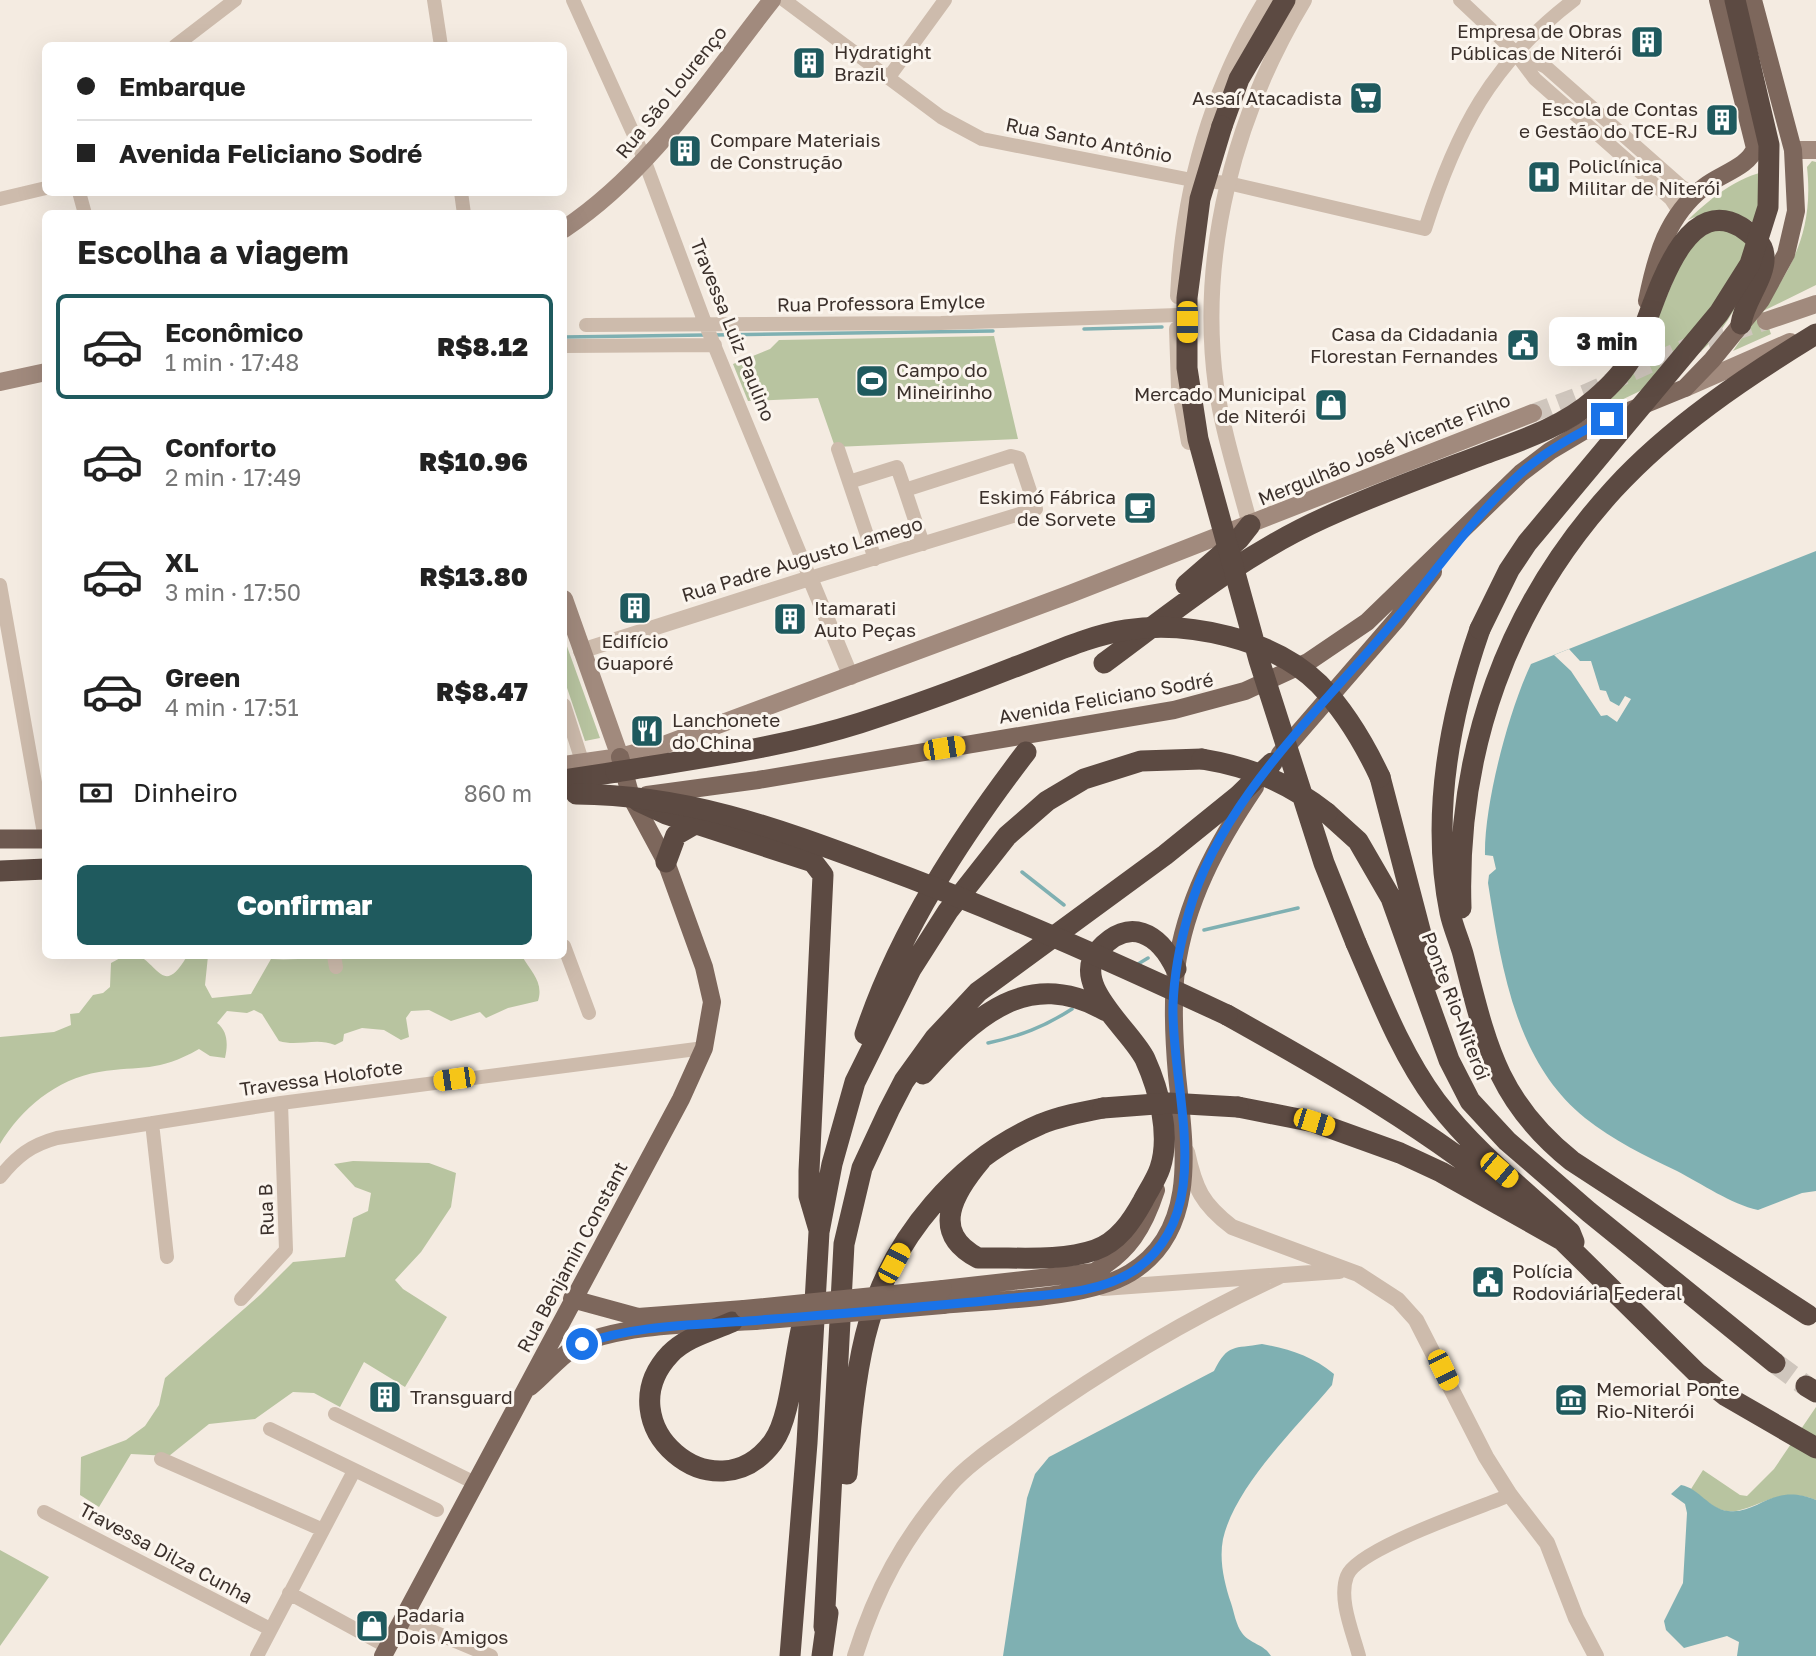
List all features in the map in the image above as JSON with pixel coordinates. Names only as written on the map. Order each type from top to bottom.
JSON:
[{"type":"highway","points":[[1285,0],[1239,79],[1200,199],[1187,298],[1187,368],[1198,439],[1259,660],[1324,863],[1383,1007],[1435,1099],[1499,1170],[1570,1232],[1579,1254]]},
{"type":"highway","points":[[1462,952],[1450,913],[1446,883],[1446,775],[1462,680],[1480,629],[1509,570],[1527,543],[1713,322],[1735,291],[1750,264],[1768,207],[1769,145],[1735,0]]},
{"type":"highway","points":[[1250,525],[1245,534],[1144,623],[1104,663],[1204,587],[1289,535],[1360,503],[1533,436],[1583,410],[1619,375],[1638,344],[1680,245],[1693,230],[1717,221],[1742,228],[1763,248],[1762,270],[1748,297],[1741,324]]},
{"type":"highway","points":[[1462,952],[1466,790],[1475,741],[1514,635],[1541,586],[1614,489],[1657,447],[1745,380],[1816,332]]},
{"type":"highway","points":[[567,779],[768,745],[846,727],[915,705],[1089,639],[1127,630],[1171,627],[1240,640],[1294,666],[1317,682],[1355,729],[1380,777],[1448,1037],[1483,1116]]},
{"type":"highway","points":[[790,1656],[819,1233],[832,1164],[855,1082],[859,1051],[918,917],[977,818],[1026,752]]},
{"type":"highway","name":"Ponte Rio-Niterói","points":[[855,1082],[911,969],[955,901],[1007,836],[1046,801],[1084,779],[1141,761],[1202,759],[1232,764],[1286,783],[1327,813],[1358,841],[1391,898],[1452,1069],[1460,1086],[1483,1116],[1589,1212],[1774,1363]]},
{"type":"highway","points":[[822,1656],[844,1244],[862,1168],[889,1110],[904,1081],[935,1038],[978,992],[1196,831],[1272,763]]},
{"type":"highway","points":[[567,796],[605,794],[669,800],[774,828],[1019,920],[1227,1015],[1417,1126],[1473,1165],[1579,1254],[1697,1373],[1742,1406],[1816,1448]]},
{"type":"highway","points":[[631,797],[666,814],[813,862],[822,875],[809,1171],[809,1196],[819,1233]]},
{"type":"highway","points":[[666,862],[676,835],[695,824]]},
{"type":"highway","points":[[0,839],[42,839]]},
{"type":"highway","points":[[0,871],[42,869]]},
{"type":"highway","points":[[981,1160],[964,1181],[950,1211],[950,1226],[957,1241],[978,1258],[1042,1256],[1096,1250],[1116,1237],[1133,1218],[1160,1169],[1164,1133],[1154,1084],[1145,1059],[1130,1035],[1100,1001],[1091,976],[1095,954],[1108,939],[1129,932],[1155,939],[1163,945],[1176,969]]},
{"type":"highway","name":"Ponte Rio-Niterói","points":[[1462,952],[1473,1002],[1494,1063],[1523,1115],[1546,1140],[1572,1161],[1808,1315]]},
{"type":"highway","points":[[889,1110],[956,1038],[998,1006],[1022,996],[1047,992],[1071,995],[1111,1013]]},
{"type":"highway","points":[[824,1627],[837,1573],[849,1444],[868,1325],[881,1286],[906,1239],[928,1210],[981,1160],[1011,1139],[1041,1124],[1103,1108],[1170,1103],[1238,1107],[1314,1122],[1400,1153],[1441,1172],[1562,1240]]},
{"type":"highway","points":[[744,1317],[691,1339],[671,1353],[659,1370],[651,1390],[651,1413],[657,1434],[669,1451],[701,1469],[733,1468],[752,1461],[775,1440],[783,1422],[800,1328],[816,1279]]},
{"type":"main road","name":"Rua São Lourenço","points":[[567,227],[645,162],[772,0]]},
{"type":"main road","points":[[1638,344],[1661,246],[1679,211],[1696,194],[1752,156],[1754,133],[1718,0]]},
{"type":"main road","points":[[1685,387],[1741,324],[1775,279],[1793,230],[1796,203],[1793,150],[1752,0]]},
{"type":"main road","points":[[1736,68],[1743,76],[1753,78],[1759,75],[1767,60]]},
{"type":"main road","points":[[1793,150],[1816,150]]},
{"type":"main road","points":[[1766,321],[1815,304]]},
{"type":"main road","name":"Avenida Feliciano Sodré","points":[[567,803],[679,791],[1124,719],[1216,700],[1263,684],[1308,662],[1367,622],[1521,473],[1550,451],[1592,426],[1816,332]]},
{"type":"main road","points":[[0,382],[42,373]]},
{"type":"main road","name":"Mergulhão José Vicente Filho","points":[[1250,525],[1533,413]]},
{"type":"main road","points":[[567,764],[620,757],[661,746],[851,677],[1250,525]]},
{"type":"main road","points":[[524,1392],[562,1357],[582,1344],[648,1330],[744,1317],[943,1297],[1075,1291],[1110,1283],[1130,1274],[1157,1248],[1171,1229],[1179,1208],[1185,1143],[1173,1008],[1176,969],[1190,908],[1206,868],[1225,832],[1272,763],[1397,618],[1466,529]]},
{"type":"main road","points":[[567,608],[620,757]]},
{"type":"main road","name":"Rua Benjamin Constant","points":[[386,1651],[477,1484],[561,1319],[681,1099],[704,1048],[711,1015],[709,988],[666,862],[631,797],[620,757]]},
{"type":"main road","name":"Rua Benjamin Constant","points":[[666,862],[668,803],[679,791]]},
{"type":"main road","points":[[0,878],[42,880]]},
{"type":"main road","points":[[943,1297],[1094,1272],[1111,1263],[1135,1239],[1146,1220],[1160,1169]]},
{"type":"main road","points":[[572,1299],[638,1317],[744,1317]]},
{"type":"main road","points":[[561,1319],[566,1338],[582,1344]]},
{"type":"street","points":[[179,42],[234,0]]},
{"type":"street","points":[[440,42],[435,2],[450,0]]},
{"type":"street","name":"Travessa Luiz Paulino","points":[[573,0],[645,162],[705,323],[851,677]]},
{"type":"street","name":"Rua Santo Antônio","points":[[784,0],[941,117],[982,138],[1192,180],[1228,183],[1425,229],[1455,145],[1514,51]]},
{"type":"street","points":[[889,77],[945,0]]},
{"type":"street","points":[[1216,538],[1182,412],[1177,351],[1180,251],[1192,180],[1215,99],[1233,59],[1266,0]]},
{"type":"street","points":[[1250,525],[1225,433],[1212,346],[1214,273],[1228,183],[1238,143],[1256,93],[1304,0]]},
{"type":"street","points":[[1460,0],[1514,51],[1535,79],[1671,199],[1679,211]]},
{"type":"street","points":[[1514,51],[1540,26],[1574,0]]},
{"type":"street","points":[[1514,51],[1546,67],[1682,187],[1696,194]]},
{"type":"street","points":[[0,199],[42,189]]},
{"type":"street","name":"Rua Professora Emylce","points":[[586,325],[941,323],[1178,315]]},
{"type":"street","points":[[567,346],[715,345]]},
{"type":"street","points":[[838,449],[875,559]]},
{"type":"street","name":"Rua Padre Augusto Lamego","points":[[581,651],[1035,509],[1019,458],[1011,456],[905,490]]},
{"type":"street","points":[[849,482],[897,467],[923,544]]},
{"type":"street","points":[[0,585],[42,822]]},
{"type":"street","points":[[567,714],[582,761]]},
{"type":"street","points":[[567,954],[589,1013]]},
{"type":"street","name":"Travessa Holofote","points":[[0,1177],[17,1157],[35,1144],[281,1103],[704,1048]]},
{"type":"street","name":"Rua B","points":[[241,1299],[286,1250],[281,1103]]},
{"type":"street","points":[[152,1123],[167,1257]]},
{"type":"street","points":[[1185,1143],[1197,1192],[1215,1214],[1233,1227],[1255,1237],[1345,1270],[1382,1287],[1416,1320],[1486,1457],[1510,1495],[1548,1543],[1576,1618],[1596,1656]]},
{"type":"street","points":[[1075,1291],[1345,1270]]},
{"type":"street","points":[[855,1656],[885,1575],[904,1543],[951,1483],[1043,1413],[1126,1359],[1240,1294],[1280,1276]]},
{"type":"street","points":[[335,1414],[477,1484]]},
{"type":"street","points":[[270,1430],[437,1510]]},
{"type":"street","points":[[161,1459],[323,1530]]},
{"type":"street","points":[[257,1656],[354,1471]]},
{"type":"street","points":[[1359,1656],[1345,1598],[1345,1584],[1353,1565],[1378,1549],[1510,1495]]},
{"type":"street","name":"Travessa Dilza Cunha","points":[[44,1512],[270,1629]]},
{"type":"street","points":[[289,1593],[386,1651]]},
{"type":"street","points":[[403,1619],[491,1656]]},
{"type":"green space","points":[[1812,161],[1816,162],[1816,285],[1763,311],[1771,334],[1733,351],[1778,287],[1799,245],[1808,196],[1807,167]]},
{"type":"green space","points":[[1777,169],[1756,224],[1739,215],[1722,212],[1688,220],[1729,187],[1752,176]]},
{"type":"green space","points":[[1719,227],[1734,231],[1746,242],[1749,270],[1747,289],[1722,329],[1708,345],[1675,371],[1637,393],[1597,411],[1626,383],[1640,361],[1688,245]]},
{"type":"green space","name":"Campo do Mineirinho","points":[[994,336],[1018,439],[835,447],[818,398],[748,401],[733,364],[770,349],[779,340]]},
{"type":"green space","points":[[567,646],[600,738],[585,741],[567,688]]},
{"type":"green space","points":[[118,959],[144,959],[158,972],[168,976],[173,974],[185,959],[208,959],[205,985],[212,998],[251,994],[271,959],[524,959],[536,977],[539,994],[538,1001],[508,1008],[486,1018],[480,1012],[451,1021],[429,1010],[411,1011],[406,1018],[409,1037],[401,1040],[384,1030],[362,1028],[344,1034],[343,1041],[335,1045],[279,1041],[262,1014],[254,1010],[247,1013],[227,1011],[217,1023],[226,1039],[225,1058],[210,1056],[199,1049],[160,1065],[99,1072],[68,1081],[41,1097],[29,1108],[0,1144],[0,1037],[54,1032],[71,1025],[70,1014],[79,1013],[93,995],[103,993],[110,987],[111,963]]},
{"type":"green space","points":[[353,1161],[429,1163],[456,1173],[451,1207],[421,1252],[395,1280],[403,1289],[447,1317],[405,1387],[364,1362],[340,1407],[314,1393],[293,1392],[255,1419],[209,1424],[169,1456],[131,1454],[99,1507],[80,1495],[81,1457],[126,1440],[145,1426],[159,1405],[165,1378],[261,1294],[293,1262],[345,1257],[353,1218],[368,1211],[371,1193],[355,1187],[334,1164]]},
{"type":"green space","points":[[1816,1407],[1816,1500],[1786,1496],[1729,1511],[1715,1507],[1691,1489],[1703,1470],[1740,1495],[1747,1496],[1774,1469]]},
{"type":"green space","points":[[0,1550],[49,1577],[0,1646]]},
{"type":"water","points":[[1816,551],[1816,1191],[1802,1193],[1758,1210],[1727,1198],[1607,1133],[1585,1118],[1561,1095],[1542,1069],[1527,1041],[1506,979],[1488,883],[1489,875],[1496,869],[1493,856],[1485,855],[1486,834],[1499,758],[1514,706],[1531,664]]},
{"type":"water","points":[[1262,1344],[1300,1354],[1334,1374],[1332,1385],[1285,1438],[1240,1498],[1223,1539],[1223,1571],[1238,1626],[1245,1637],[1265,1649],[1271,1656],[1003,1656],[1027,1498],[1035,1474],[1049,1457],[1214,1371],[1228,1351]]},
{"type":"water","points":[[1681,1485],[1693,1490],[1715,1507],[1728,1511],[1739,1511],[1788,1495],[1801,1495],[1816,1500],[1816,1656],[1737,1656],[1739,1642],[1727,1636],[1684,1648],[1666,1630],[1664,1621],[1683,1583],[1687,1513],[1685,1504],[1671,1494]]},
{"type":"pier","points":[[1569,649],[1580,661],[1591,661],[1600,690],[1606,691],[1610,701],[1619,706],[1625,696],[1631,699],[1617,722],[1607,715],[1601,716],[1571,671],[1554,655]]},
{"type":"waterway","points":[[1084,329],[1162,327]]},
{"type":"waterway","points":[[713,335],[993,331]]},
{"type":"waterway","points":[[567,337],[705,335]]},
{"type":"waterway","points":[[1022,872],[1064,905]]},
{"type":"waterway","points":[[1204,930],[1298,908]]},
{"type":"waterway","points":[[1138,964],[1148,958]]},
{"type":"waterway","points":[[988,1043],[1032,1030],[1072,1009]]},
{"type":"tunnel","points":[[1533,413],[1586,393],[1687,347],[1766,321]]},
{"type":"tunnel","points":[[1775,1363],[1806,1386]]},
{"type":"place","name":"Empresa de Obras Públicas de Niterói","points":[[1647,42]]},
{"type":"place","name":"Hydratight Brazil","points":[[809,63]]},
{"type":"place","name":"Assaí Atacadista","points":[[1366,98]]},
{"type":"place","name":"Escola de Contas e Gestão do TCE-RJ","points":[[1722,120]]},
{"type":"place","name":"Compare Materiais de Construção","points":[[685,151]]},
{"type":"place","name":"Policlínica Militar de Niterói","points":[[1544,177]]},
{"type":"place","name":"Casa da Cidadania Florestan Fernandes","points":[[1523,345]]},
{"type":"place","name":"Campo do Mineirinho","points":[[872,381]]},
{"type":"place","name":"Mercado Municipal de Niterói","points":[[1331,405]]},
{"type":"place","name":"Eskimó Fábrica de Sorvete","points":[[1140,508]]},
{"type":"place","name":"Edifício Guaporé","points":[[635,608]]},
{"type":"place","name":"Itamarati Auto Peças","points":[[790,619]]},
{"type":"place","name":"Lanchonete do China","points":[[647,731]]},
{"type":"place","name":"Polícia Rodoviária Federal","points":[[1488,1282]]},
{"type":"place","name":"Transguard","points":[[385,1397]]},
{"type":"place","name":"Memorial Ponte Rio-Niterói","points":[[1571,1400]]},
{"type":"place","name":"Padaria Dois Amigos","points":[[372,1626]]},
{"type":"route","points":[[582,1344],[595,1339],[659,1328],[943,1306],[1075,1291],[1110,1283],[1130,1274],[1143,1264],[1171,1229],[1179,1208],[1185,1143],[1173,1008],[1176,969],[1190,908],[1206,868],[1225,832],[1272,763],[1397,618],[1466,529],[1521,473],[1550,451],[1607,419]]}]
